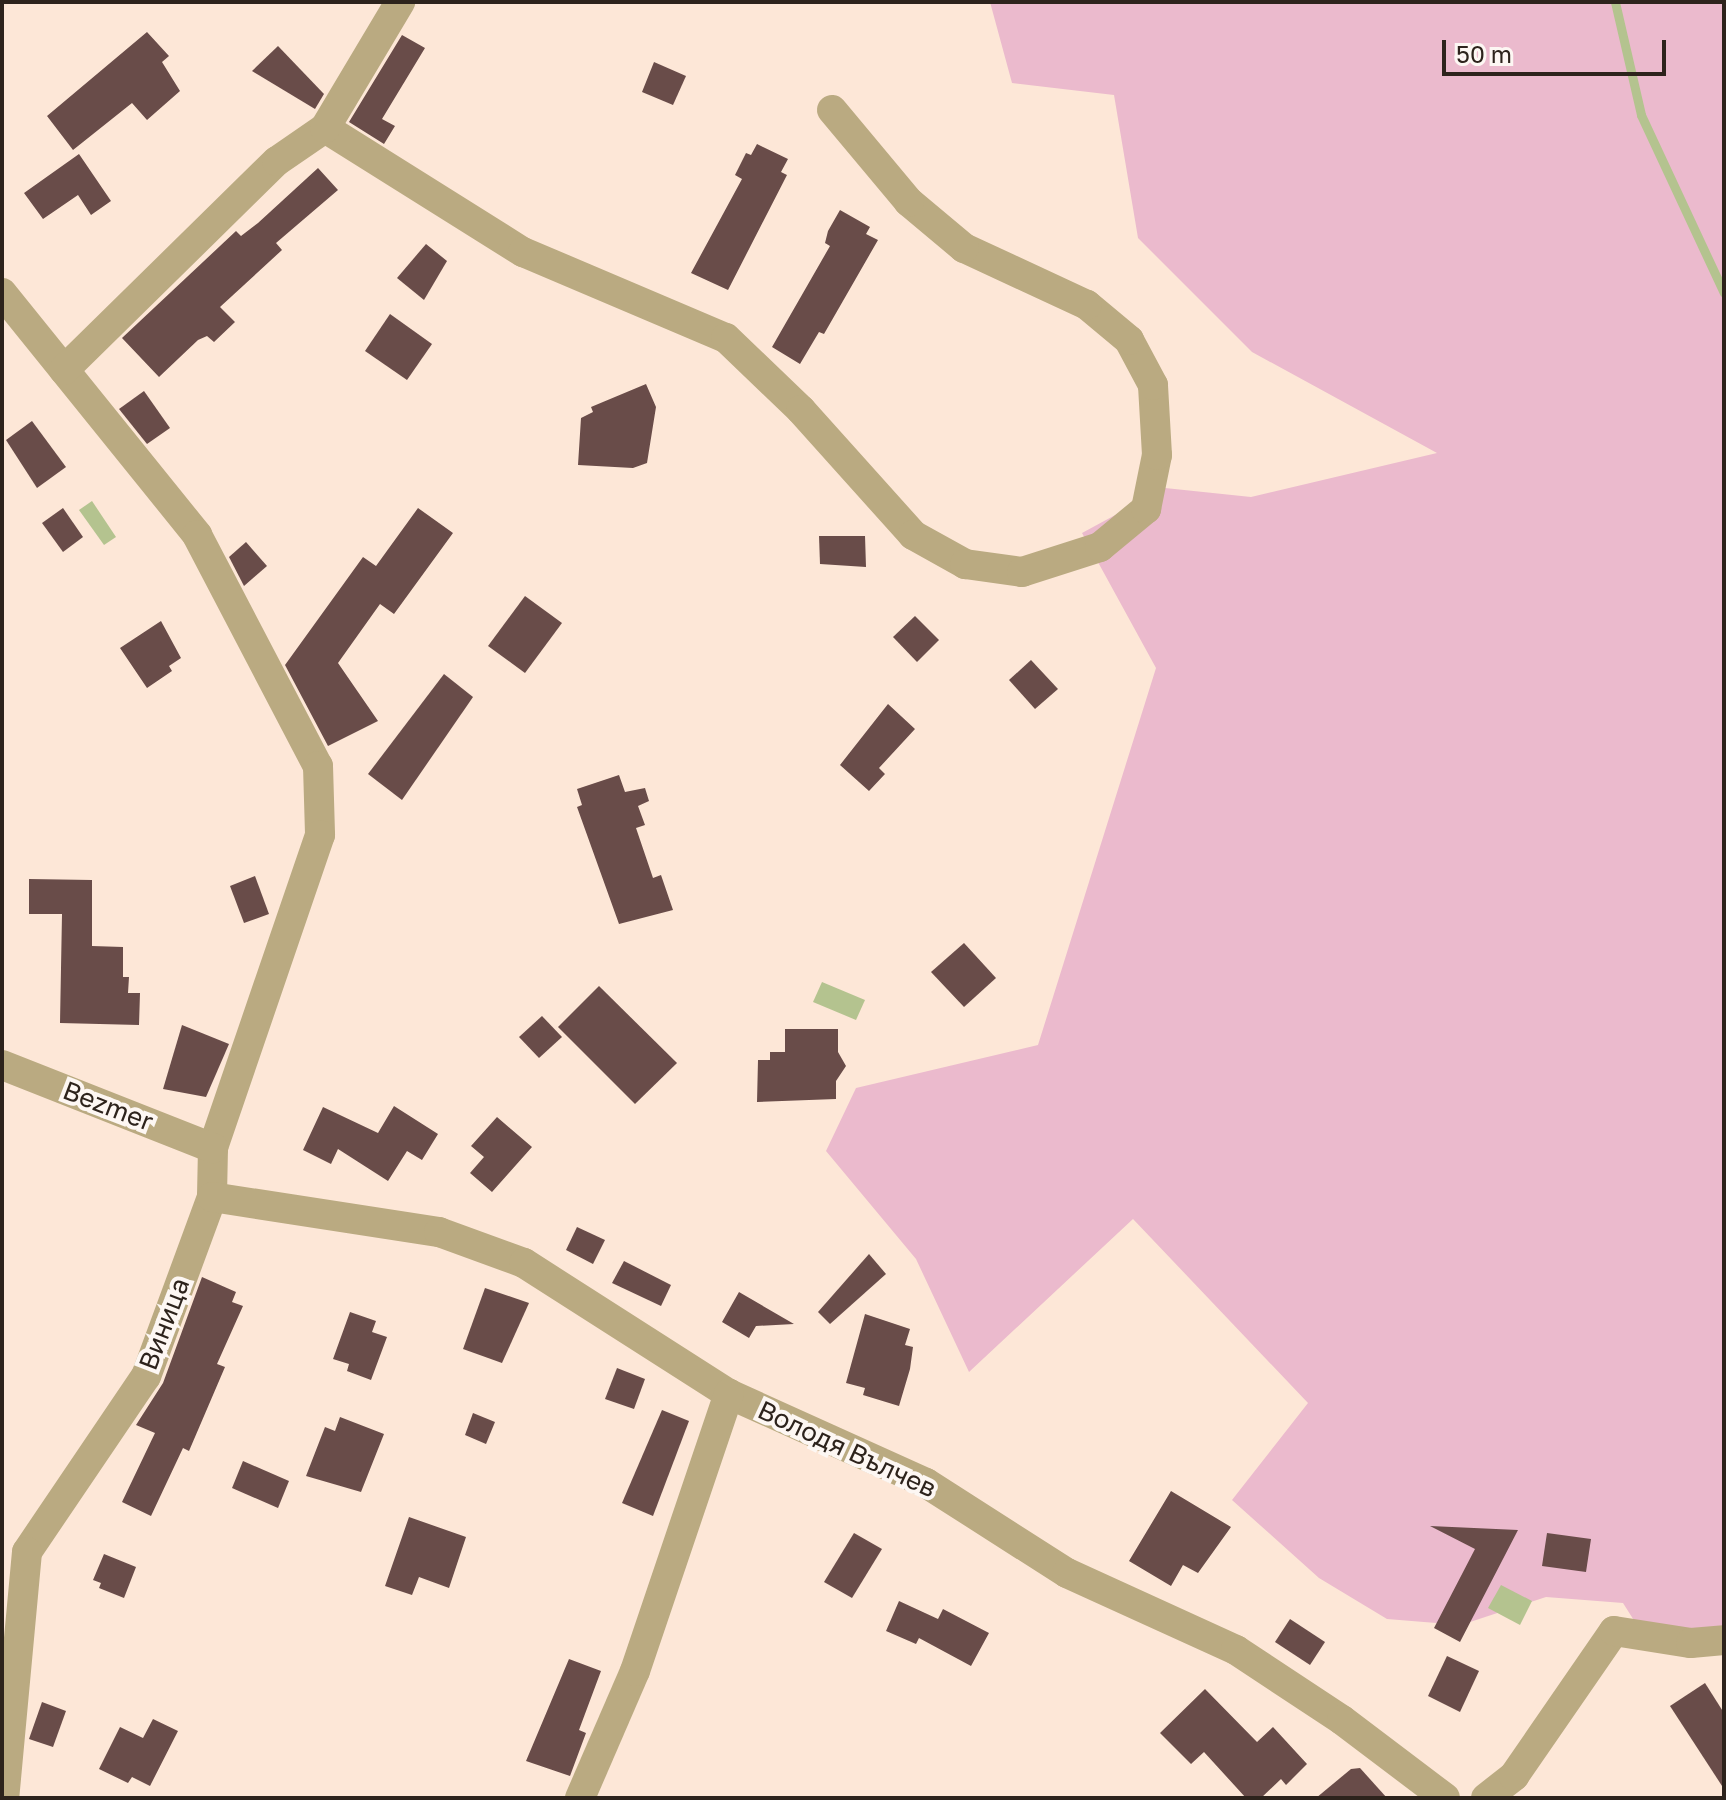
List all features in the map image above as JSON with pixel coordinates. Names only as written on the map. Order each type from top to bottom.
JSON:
[{"type":"street","points":[[2,293],[64,370],[277,161],[325,128],[400,2]]},
{"type":"street","points":[[325,128],[523,252],[726,338],[801,410],[913,535],[965,564],[1022,572],[1100,547],[1146,509],[1157,455],[1153,385],[1129,340],[1087,305],[964,248],[909,202],[832,110]]},
{"type":"street","name":"Виница","points":[[4,1798],[15,1550],[146,1376],[212,1197],[213,1148],[320,835],[318,766],[197,535],[64,370]]},
{"type":"street","name":"Bezmer","points":[[2,1065],[213,1148]]},
{"type":"street","name":"Володя Вълчев","points":[[212,1197],[439,1232],[524,1263],[729,1394],[926,1483],[1067,1573],[1236,1650],[1342,1720],[1445,1798]]},
{"type":"street","points":[[580,1798],[635,1671],[729,1394]]},
{"type":"street","points":[[1486,1798],[1514,1776],[1614,1631],[1691,1643],[1724,1640]]},
{"type":"shaded area","points":[[990,2],[1724,2],[1724,1635],[1654,1652],[1623,1603],[1546,1597],[1461,1625],[1387,1619],[1319,1578],[1232,1500],[1308,1403],[1133,1219],[969,1372],[916,1259],[826,1151],[856,1088],[1038,1045],[1156,668],[1082,533],[1165,488],[1251,497],[1437,453],[1252,352],[1138,238],[1114,95],[1012,83]]},
{"type":"shaded area","points":[[92,501],[116,537],[104,545],[79,510]]},
{"type":"shaded area","points":[[822,982],[865,1000],[856,1020],[813,1002]]},
{"type":"shaded area","points":[[1501,1585],[1532,1601],[1520,1625],[1488,1608]]},
{"type":"building","points":[[147,32],[169,56],[162,62],[180,91],[147,120],[132,103],[73,150],[47,116]]},
{"type":"building","points":[[402,35],[425,48],[382,119],[395,126],[384,144],[349,122]]},
{"type":"building","points":[[278,46],[324,94],[315,109],[252,71]]},
{"type":"building","points":[[654,62],[686,76],[673,105],[642,92]]},
{"type":"building","points":[[757,144],[788,159],[781,172],[787,175],[728,290],[691,273],[742,179],[735,175],[746,153],[751,155]]},
{"type":"building","points":[[79,154],[111,201],[91,215],[78,195],[43,219],[24,193]]},
{"type":"building","points":[[318,168],[338,190],[276,243],[282,250],[220,307],[235,322],[214,342],[207,336],[198,340],[159,377],[122,338],[236,231],[241,236],[258,223]]},
{"type":"building","points":[[840,210],[870,227],[866,234],[878,240],[824,334],[819,332],[800,364],[772,347],[830,246],[825,243],[828,231]]},
{"type":"building","points":[[426,244],[447,261],[424,300],[397,278]]},
{"type":"building","points":[[390,314],[432,344],[407,380],[365,351]]},
{"type":"building","points":[[646,384],[656,407],[647,463],[633,468],[578,465],[581,418],[593,412],[591,407]]},
{"type":"building","points":[[144,391],[170,428],[147,444],[119,409]]},
{"type":"building","points":[[32,421],[66,467],[37,488],[6,440]]},
{"type":"building","points":[[63,508],[83,537],[63,552],[42,523]]},
{"type":"building","points":[[418,508],[453,533],[394,614],[380,604],[338,663],[378,721],[328,746],[285,665],[363,557],[376,566]]},
{"type":"building","points":[[819,536],[865,536],[866,567],[820,564]]},
{"type":"building","points":[[246,542],[267,566],[244,586],[229,557]]},
{"type":"building","points":[[525,596],[562,623],[525,673],[488,646]]},
{"type":"building","points":[[915,616],[939,640],[917,662],[893,637]]},
{"type":"building","points":[[161,621],[181,658],[169,666],[172,671],[147,688],[120,648]]},
{"type":"building","points":[[1031,660],[1058,689],[1035,709],[1009,680]]},
{"type":"building","points":[[444,674],[473,697],[402,800],[368,774]]},
{"type":"building","points":[[888,704],[915,729],[879,768],[885,774],[869,791],[840,765]]},
{"type":"building","points":[[619,775],[625,792],[645,788],[649,801],[638,806],[645,825],[636,828],[653,878],[661,875],[673,910],[619,924],[577,807],[582,805],[577,789]]},
{"type":"building","points":[[255,876],[269,914],[244,923],[230,886]]},
{"type":"building","points":[[29,879],[92,880],[92,946],[123,947],[123,977],[129,977],[128,993],[140,993],[139,1025],[60,1023],[62,914],[29,914]]},
{"type":"building","points":[[964,943],[996,978],[964,1007],[931,972]]},
{"type":"building","points":[[599,986],[677,1063],[635,1104],[558,1027]]},
{"type":"building","points":[[542,1016],[562,1037],[539,1058],[519,1037]]},
{"type":"building","points":[[182,1025],[229,1044],[206,1097],[163,1089]]},
{"type":"building","points":[[785,1029],[838,1029],[838,1052],[846,1066],[836,1081],[836,1099],[757,1102],[758,1060],[770,1060],[770,1052],[785,1052]]},
{"type":"building","points":[[394,1106],[438,1134],[422,1160],[407,1151],[388,1181],[338,1149],[331,1164],[303,1150],[323,1107],[378,1133]]},
{"type":"building","points":[[497,1117],[532,1147],[492,1192],[470,1173],[484,1157],[471,1146]]},
{"type":"building","points":[[577,1227],[605,1240],[593,1264],[566,1250]]},
{"type":"building","points":[[869,1254],[886,1274],[830,1324],[818,1312]]},
{"type":"building","points":[[624,1261],[671,1285],[661,1306],[612,1283]]},
{"type":"building","points":[[202,1277],[236,1292],[232,1302],[243,1306],[217,1364],[225,1367],[189,1451],[183,1448],[151,1516],[122,1502],[155,1433],[136,1425],[163,1383]]},
{"type":"building","points":[[485,1288],[529,1303],[502,1363],[463,1349]]},
{"type":"building","points":[[739,1292],[794,1324],[756,1326],[749,1338],[722,1322]]},
{"type":"building","points":[[350,1312],[376,1321],[372,1332],[387,1337],[371,1380],[347,1371],[349,1364],[333,1359]]},
{"type":"building","points":[[865,1314],[910,1329],[905,1345],[913,1347],[910,1369],[899,1406],[863,1395],[865,1388],[846,1383]]},
{"type":"building","points":[[617,1368],[645,1379],[634,1409],[605,1399]]},
{"type":"building","points":[[662,1410],[689,1421],[653,1516],[622,1503]]},
{"type":"building","points":[[473,1413],[495,1422],[486,1444],[465,1435]]},
{"type":"building","points":[[340,1417],[384,1434],[361,1492],[306,1476],[325,1427],[335,1431]]},
{"type":"building","points":[[243,1461],[289,1481],[278,1508],[232,1488]]},
{"type":"building","points":[[1171,1491],[1231,1527],[1198,1573],[1183,1565],[1171,1586],[1129,1561]]},
{"type":"building","points":[[409,1517],[466,1537],[449,1588],[419,1577],[412,1595],[385,1586]]},
{"type":"building","points":[[1430,1526],[1518,1530],[1460,1642],[1434,1628],[1475,1549]]},
{"type":"building","points":[[854,1533],[882,1549],[852,1598],[824,1582]]},
{"type":"building","points":[[1547,1533],[1591,1539],[1586,1572],[1542,1566]]},
{"type":"building","points":[[104,1554],[136,1567],[124,1598],[99,1588],[101,1583],[93,1580]]},
{"type":"building","points":[[899,1601],[938,1619],[943,1609],[989,1633],[971,1666],[919,1638],[916,1644],[886,1631]]},
{"type":"building","points":[[1290,1619],[1325,1642],[1310,1665],[1275,1642]]},
{"type":"building","points":[[1447,1656],[1479,1671],[1460,1712],[1428,1696]]},
{"type":"building","points":[[569,1659],[601,1671],[579,1730],[586,1733],[570,1776],[526,1761]]},
{"type":"building","points":[[1705,1683],[1724,1713],[1724,1789],[1670,1706]]},
{"type":"building","points":[[1205,1689],[1257,1742],[1273,1727],[1307,1764],[1286,1785],[1281,1779],[1261,1798],[1246,1798],[1204,1752],[1191,1764],[1160,1733]]},
{"type":"building","points":[[42,1702],[66,1711],[53,1747],[29,1739]]},
{"type":"building","points":[[153,1719],[178,1731],[150,1786],[132,1777],[128,1783],[99,1769],[120,1727],[143,1738]]},
{"type":"building","points":[[1360,1768],[1387,1798],[1316,1798],[1351,1769]]},
{"type":"waterway","points":[[1615,2],[1641,115],[1724,293]]}]
